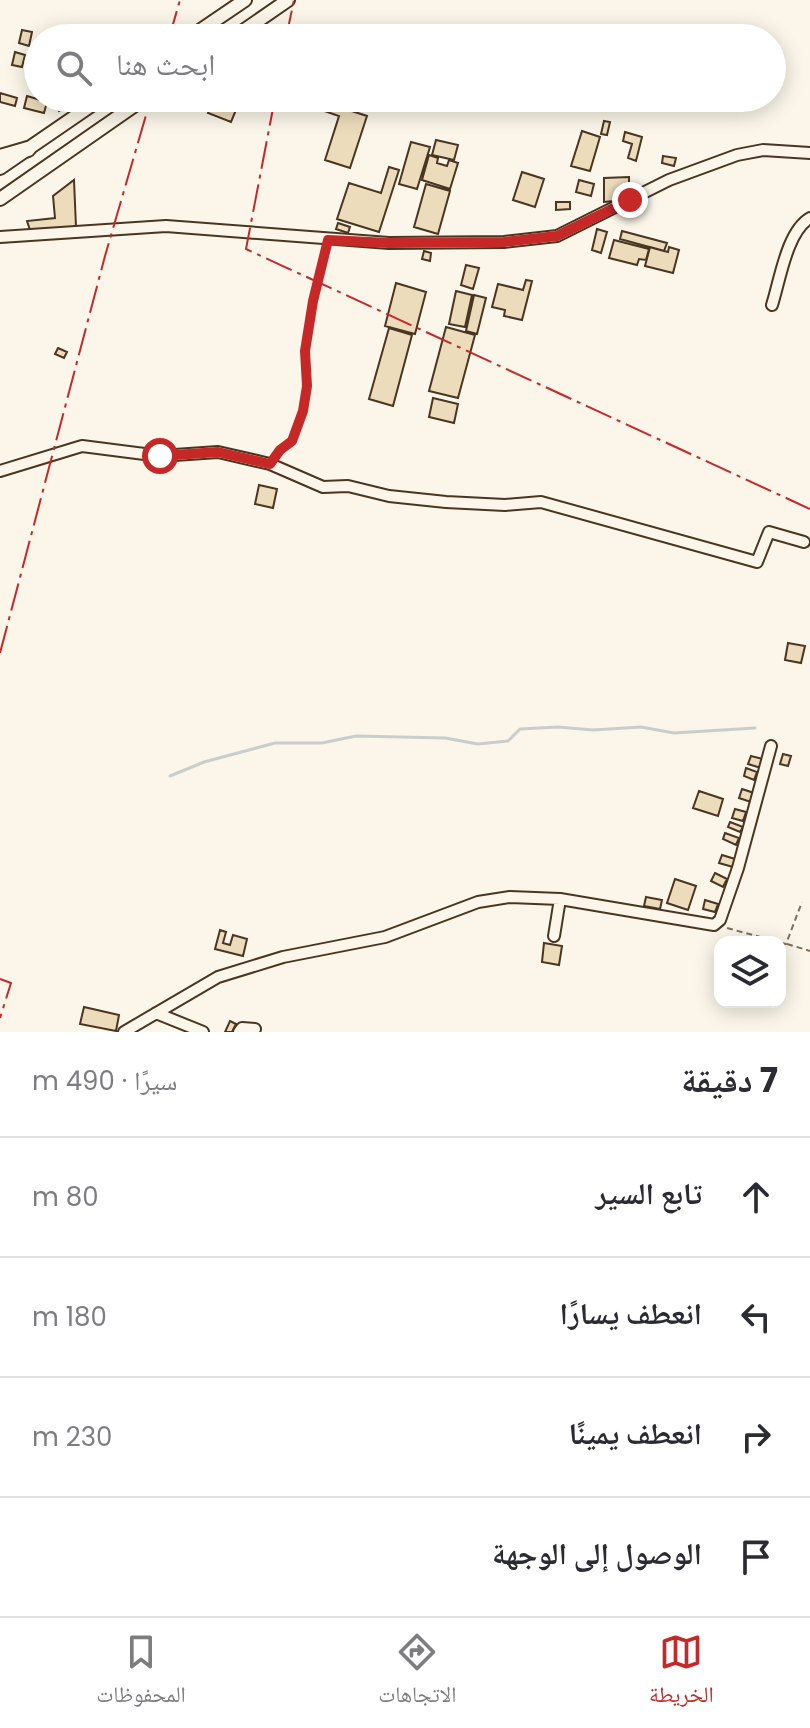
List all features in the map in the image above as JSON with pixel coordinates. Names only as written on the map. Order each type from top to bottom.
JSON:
[{"type":"highway","points":[[0,157],[28,149]]},
{"type":"main road","points":[[210,24],[245,0]]},
{"type":"main road","points":[[253,24],[288,0]]},
{"type":"main road","points":[[0,168],[82,112]]},
{"type":"main road","points":[[0,199],[125,112]]},
{"type":"main road","points":[[28,149],[44,168]]},
{"type":"street","points":[[0,237],[166,226],[389,243],[504,242],[557,236],[669,180],[737,155],[763,150],[810,153]]},
{"type":"street","points":[[772,305],[792,237],[810,218]]},
{"type":"street","points":[[0,471],[82,446],[160,456],[218,452],[270,464],[323,487],[348,486],[389,496],[446,502],[505,505],[541,502],[757,562],[769,532],[804,542]]},
{"type":"street","points":[[124,1032],[218,977],[283,957],[385,937],[478,902],[510,897],[560,899],[714,925],[720,920],[738,868],[771,746]]},
{"type":"street","points":[[554,936],[560,899]]},
{"type":"street","points":[[156,1013],[203,1032]]},
{"type":"street","points":[[239,1032],[242,1028],[255,1029]]},
{"type":"path","points":[[270,464],[280,450],[292,441],[303,411],[307,386],[307,339],[328,240]]},
{"type":"path","points":[[802,902],[786,944],[810,951]]},
{"type":"path","points":[[714,925],[756,936]]},
{"type":"building","points":[[22,30],[24,30],[24,44],[19,43]]},
{"type":"building","points":[[15,52],[24,55],[22,67],[12,65]]},
{"type":"building","points":[[0,93],[17,98],[15,106],[0,102]]},
{"type":"building","points":[[208,112],[235,112],[231,122]]},
{"type":"building","points":[[328,112],[355,112],[367,116],[350,168],[325,160],[339,116]]},
{"type":"building","points":[[604,121],[610,122],[607,135],[601,134]]},
{"type":"building","points":[[582,131],[600,137],[590,171],[571,166]]},
{"type":"building","points":[[625,132],[642,137],[636,161],[628,158],[632,144],[623,141]]},
{"type":"building","points":[[436,140],[458,145],[454,160],[432,155]]},
{"type":"building","points":[[411,142],[430,147],[417,189],[399,184]]},
{"type":"building","points":[[429,155],[438,158],[437,163],[447,166],[449,160],[458,163],[450,189],[422,180]]},
{"type":"building","points":[[663,156],[676,158],[674,166],[662,163]]},
{"type":"building","points":[[389,167],[399,170],[379,232],[337,219],[349,183],[381,193]]},
{"type":"building","points":[[522,172],[544,179],[535,207],[513,200]]},
{"type":"building","points":[[629,177],[629,195],[614,195],[614,201],[604,202],[604,178]]},
{"type":"building","points":[[74,180],[76,227],[30,230],[27,221],[55,218],[53,196]]},
{"type":"building","points":[[579,180],[594,184],[591,196],[576,192]]},
{"type":"building","points":[[426,184],[450,191],[438,234],[414,227]]},
{"type":"building","points":[[556,202],[570,202],[570,209],[556,210]]},
{"type":"building","points":[[338,223],[350,227],[348,233],[336,229]]},
{"type":"building","points":[[597,229],[607,232],[601,253],[592,250]]},
{"type":"building","points":[[622,231],[667,243],[664,251],[620,239]]},
{"type":"building","points":[[614,240],[649,249],[646,260],[639,259],[637,265],[609,258]]},
{"type":"building","points":[[650,247],[668,252],[669,247],[679,250],[673,273],[645,266]]},
{"type":"building","points":[[424,251],[431,253],[430,261],[422,259]]},
{"type":"building","points":[[466,265],[479,268],[473,289],[461,285]]},
{"type":"building","points":[[526,280],[532,281],[522,320],[504,316],[505,310],[492,307],[498,284],[523,290]]},
{"type":"building","points":[[396,283],[426,292],[415,334],[385,326]]},
{"type":"building","points":[[456,291],[472,295],[465,327],[449,324]]},
{"type":"building","points":[[474,295],[486,298],[477,334],[466,331]]},
{"type":"building","points":[[446,327],[475,335],[458,398],[429,391]]},
{"type":"building","points":[[389,328],[412,335],[393,406],[369,399]]},
{"type":"building","points":[[58,348],[67,352],[64,358],[55,354]]},
{"type":"building","points":[[433,398],[458,404],[454,423],[429,417]]},
{"type":"building","points":[[259,485],[277,489],[273,508],[255,504]]},
{"type":"building","points":[[788,643],[805,646],[801,663],[785,660]]},
{"type":"building","points":[[783,754],[791,756],[788,766],[780,764]]},
{"type":"building","points":[[751,756],[763,759],[761,768],[748,764]]},
{"type":"building","points":[[746,768],[757,772],[754,780],[744,776]]},
{"type":"building","points":[[742,789],[754,793],[751,802],[739,798]]},
{"type":"building","points":[[699,791],[723,799],[718,816],[693,808]]},
{"type":"building","points":[[735,809],[746,812],[743,821],[732,818]]},
{"type":"building","points":[[730,822],[743,827],[740,832],[728,827]]},
{"type":"building","points":[[725,833],[739,838],[736,845],[723,839]]},
{"type":"building","points":[[722,855],[735,859],[733,867],[719,863]]},
{"type":"building","points":[[715,873],[727,879],[723,887],[711,881]]},
{"type":"building","points":[[675,879],[696,886],[688,910],[667,903]]},
{"type":"building","points":[[646,897],[662,900],[660,909],[644,906]]},
{"type":"building","points":[[705,900],[718,904],[715,912],[703,909]]},
{"type":"building","points":[[220,930],[226,932],[223,943],[230,945],[233,935],[247,939],[243,956],[215,949]]},
{"type":"building","points":[[544,943],[562,946],[559,965],[542,962]]},
{"type":"building","points":[[84,1007],[119,1015],[116,1031],[80,1024]]},
{"type":"building","points":[[230,1021],[236,1024],[232,1032],[225,1032]]},
{"type":"waterway","points":[[170,776],[204,762],[275,743],[322,743],[356,736],[445,738],[478,744],[508,741],[520,729],[641,727],[674,733],[755,728]]},
{"type":"power","points":[[173,24],[180,0]]},
{"type":"power","points":[[289,24],[294,0]]},
{"type":"power","points":[[0,653],[105,256],[147,112]]},
{"type":"power","points":[[272,112],[246,249],[810,509]]},
{"type":"power","points":[[0,979],[11,983],[0,1018]]},
{"type":"route","points":[[160,456],[218,452],[270,464],[280,450],[292,441],[303,411],[307,386],[305,351],[328,240],[504,242],[557,236],[630,200]]}]
